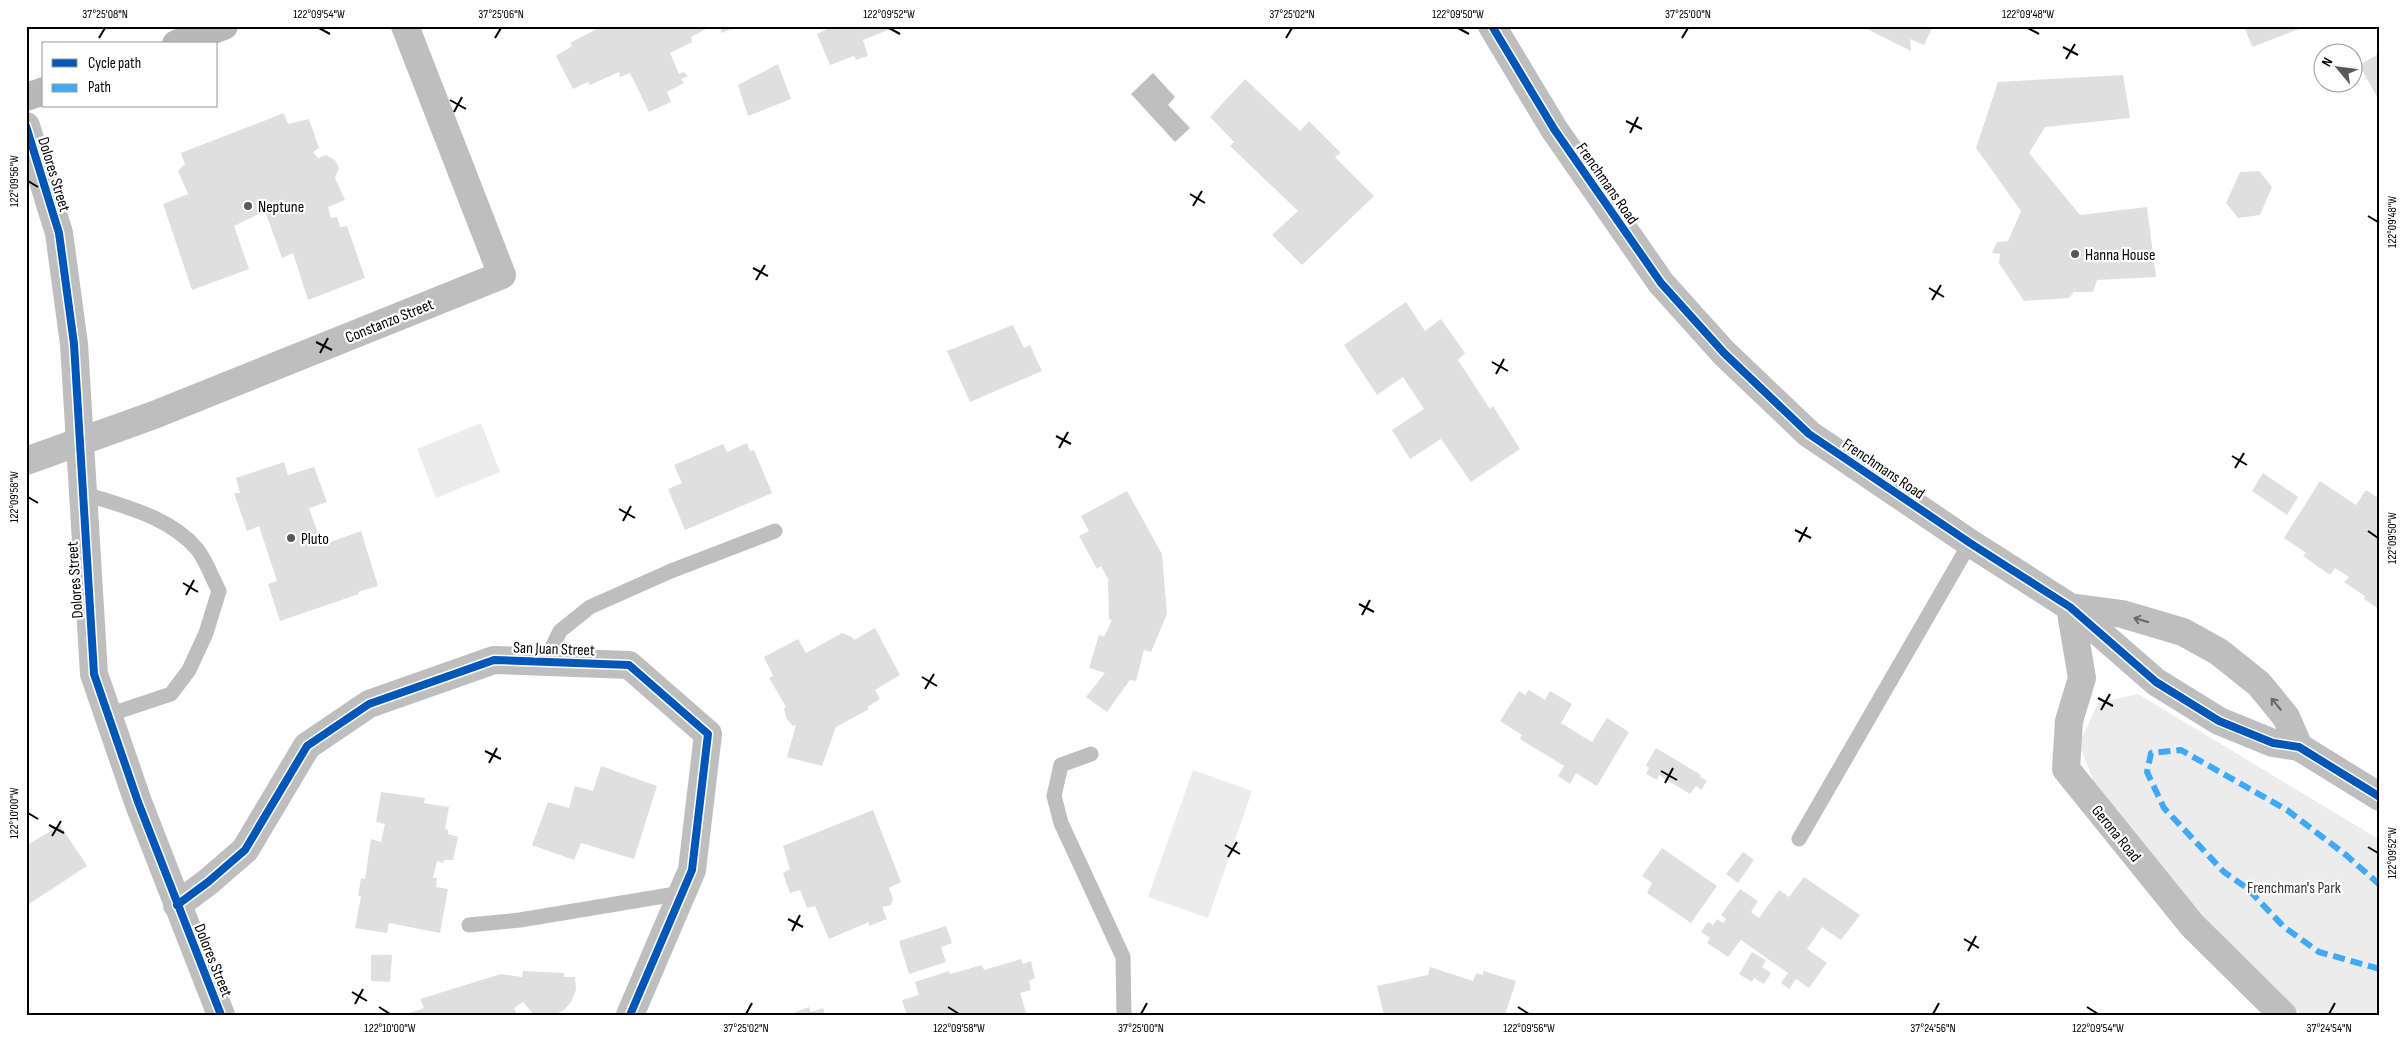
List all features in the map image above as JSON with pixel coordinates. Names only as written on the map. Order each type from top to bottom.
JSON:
[{"type":"street","points":[[181,42],[224,26]]},
{"type":"street","name":"Constanzo Street","points":[[26,461],[154,415],[502,275],[405,26]]},
{"type":"street","name":"Frenchmans Road","points":[[1492,26],[1554,129],[1661,282],[1724,353],[1809,434],[1970,543],[2070,607],[2156,682],[2219,721],[2274,743],[2298,747],[2380,796]]},
{"type":"street","points":[[26,97],[42,92]]},
{"type":"street","name":"Dolores Street","points":[[26,126],[59,232],[74,344],[94,674],[138,802],[221,1015]]},
{"type":"street","name":"Frenchmans Road","points":[[2070,607],[2122,614],[2183,632],[2219,652],[2259,684],[2286,716],[2298,747]]},
{"type":"street","name":"Gerona Road","points":[[2070,607],[2082,678],[2069,721],[2066,769],[2192,925],[2283,1015]]},
{"type":"street","name":"San Juan Street","points":[[177,905],[208,882],[245,850],[307,746],[369,704],[494,660],[629,665],[708,734],[692,870],[630,1015]]},
{"type":"lane","points":[[82,493],[150,516],[178,532],[198,550],[219,590],[206,633],[189,670],[170,694],[108,715]]},
{"type":"lane","points":[[545,662],[560,631],[590,607],[671,571],[775,531]]},
{"type":"lane","points":[[1799,839],[1970,543]]},
{"type":"lane","points":[[1091,754],[1061,765],[1054,796],[1061,823],[1123,957],[1124,1015]]},
{"type":"lane","points":[[469,925],[520,920],[682,893]]},
{"type":"green space","points":[[481,423],[500,472],[436,498],[417,449]]},
{"type":"green space","name":"Frenchman's Park","points":[[2138,694],[2380,840],[2380,1015],[2302,1015],[2202,917],[2095,785],[2079,744],[2098,703]]},
{"type":"green space","points":[[1193,770],[1252,791],[1208,918],[1148,897]]},
{"type":"shaded area","points":[[1153,73],[1175,97],[1168,105],[1190,128],[1175,142],[1131,94]]},
{"type":"building","points":[[602,26],[712,26],[691,37],[692,42],[670,53],[679,74],[684,72],[688,76],[681,79],[684,83],[667,92],[671,102],[649,112],[630,73],[620,77],[619,72],[590,85],[588,82],[573,89],[556,56],[572,46],[570,43]]},
{"type":"building","points":[[719,26],[738,26],[722,33]]},
{"type":"building","points":[[833,26],[898,26],[863,40],[868,56],[856,60],[854,56],[830,65],[817,34]]},
{"type":"building","points":[[1861,26],[1933,26],[1924,45],[1910,39],[1911,51]]},
{"type":"building","points":[[2244,26],[2307,26],[2252,47]]},
{"type":"building","points":[[2380,53],[2380,102],[2364,74],[2364,62]]},
{"type":"building","points":[[778,64],[791,99],[748,116],[738,85]]},
{"type":"building","points":[[2123,75],[2130,118],[2045,127],[2029,153],[2080,215],[2147,207],[2156,277],[2097,280],[2093,292],[2074,292],[2069,298],[2024,301],[1999,263],[2000,254],[1992,253],[1997,242],[2008,241],[2021,211],[1976,148],[1998,82]]},
{"type":"building","points":[[1245,79],[1300,131],[1309,121],[1341,153],[1335,157],[1374,196],[1302,265],[1272,235],[1298,211],[1230,146],[1234,142],[1210,117]]},
{"type":"building","name":"Neptune","points":[[284,113],[288,124],[309,119],[319,148],[313,152],[318,158],[326,155],[335,160],[339,168],[335,178],[345,200],[328,207],[331,218],[337,217],[340,227],[347,226],[365,278],[308,300],[293,253],[282,258],[265,211],[234,226],[249,269],[192,290],[163,204],[188,194],[178,171],[185,164],[181,153]]},
{"type":"building","points":[[2259,171],[2272,187],[2260,215],[2238,218],[2226,203],[2240,172]]},
{"type":"building","points":[[1406,302],[1425,331],[1441,319],[1465,353],[1458,360],[1490,409],[1493,406],[1520,449],[1471,482],[1441,439],[1410,459],[1392,430],[1424,409],[1403,377],[1377,395],[1344,345]]},
{"type":"building","points":[[1013,325],[1024,348],[1030,345],[1042,371],[970,402],[947,351]]},
{"type":"building","points":[[747,443],[750,451],[754,450],[772,493],[685,530],[668,489],[682,483],[674,465],[723,444],[727,452]]},
{"type":"building","name":"Pluto","points":[[284,462],[288,475],[314,467],[327,502],[309,508],[322,545],[361,531],[378,586],[280,621],[268,584],[277,581],[259,526],[247,531],[234,493],[240,493],[236,478]]},
{"type":"building","points":[[2263,473],[2298,497],[2287,515],[2252,491]]},
{"type":"building","points":[[2320,481],[2356,505],[2366,490],[2380,499],[2380,610],[2364,599],[2365,596],[2344,582],[2349,577],[2335,568],[2330,575],[2303,556],[2306,553],[2284,538]]},
{"type":"building","points":[[1127,491],[1162,554],[1167,614],[1151,652],[1144,650],[1136,681],[1130,680],[1107,712],[1086,697],[1105,673],[1089,668],[1099,635],[1104,637],[1112,620],[1109,619],[1108,579],[1101,566],[1097,569],[1079,536],[1089,531],[1081,516]]},
{"type":"building","points":[[875,628],[900,675],[875,690],[880,699],[867,707],[869,709],[836,727],[822,766],[787,757],[796,725],[793,726],[786,718],[784,708],[786,707],[769,678],[773,676],[764,657],[798,639],[806,653],[842,633],[852,637],[854,640]]},
{"type":"building","points":[[1529,690],[1545,700],[1550,691],[1572,704],[1561,723],[1592,742],[1607,718],[1629,732],[1597,786],[1576,773],[1570,784],[1558,776],[1564,766],[1520,739],[1522,735],[1500,721],[1519,691],[1525,695]]},
{"type":"building","points":[[1656,748],[1701,775],[1700,777],[1707,781],[1701,790],[1696,786],[1690,794],[1659,775],[1657,780],[1646,774],[1649,768],[1646,765]]},
{"type":"building","points":[[601,766],[657,786],[634,859],[581,843],[574,860],[532,845],[548,802],[569,808],[575,786],[593,791]]},
{"type":"building","points":[[381,792],[425,798],[424,803],[449,807],[445,829],[448,830],[448,834],[458,837],[453,860],[444,860],[443,863],[437,861],[433,878],[437,878],[436,887],[448,889],[440,933],[389,923],[387,933],[355,928],[361,896],[358,896],[361,878],[365,879],[371,839],[381,842],[385,824],[376,822]]},
{"type":"building","points":[[873,810],[901,882],[889,888],[893,899],[891,905],[882,907],[887,919],[869,926],[869,922],[829,939],[815,906],[807,908],[800,890],[790,893],[783,873],[790,869],[783,846]]},
{"type":"building","points":[[60,825],[87,866],[26,906],[26,846]]},
{"type":"building","points":[[1662,848],[1717,886],[1691,923],[1647,893],[1652,883],[1642,876]]},
{"type":"building","points":[[1743,852],[1754,860],[1738,883],[1726,874]]},
{"type":"building","points":[[1804,877],[1860,915],[1841,940],[1822,927],[1807,949],[1827,963],[1809,988],[1796,979],[1789,989],[1781,983],[1788,973],[1741,940],[1728,957],[1707,943],[1710,938],[1701,932],[1708,922],[1713,925],[1717,919],[1723,923],[1726,919],[1721,915],[1740,889],[1758,901],[1751,912],[1759,918],[1779,890],[1789,897]]},
{"type":"building","points":[[946,926],[952,943],[941,947],[946,962],[909,974],[899,941]]},
{"type":"building","points":[[1752,952],[1766,960],[1762,967],[1771,973],[1764,984],[1754,978],[1752,982],[1739,974]]},
{"type":"building","points":[[371,955],[392,955],[390,982],[371,981]]},
{"type":"building","points":[[1021,959],[1023,964],[1031,961],[1035,978],[1029,981],[1031,990],[1020,993],[1027,1015],[907,1015],[902,1000],[919,995],[915,982],[949,971],[950,974],[982,965],[984,970]]},
{"type":"building","points":[[1430,967],[1473,981],[1476,973],[1483,975],[1483,971],[1516,981],[1505,1015],[1384,1015],[1377,986],[1428,975]]},
{"type":"building","points":[[523,971],[564,973],[564,977],[575,977],[576,990],[571,1002],[564,1010],[554,1015],[534,1015],[523,1002],[514,1008],[516,1013],[512,1015],[409,1013],[424,1008],[420,999],[501,974],[522,977]]},
{"type":"building","points":[[809,1007],[811,1012],[823,1008],[825,1015],[788,1015]]},
{"type":"marked path","points":[[2380,885],[2346,855],[2287,810],[2181,750],[2151,753],[2147,772],[2164,808],[2224,872],[2247,888],[2284,927],[2319,952],[2380,969]]},
{"type":"cycle path","points":[[1492,26],[1554,129],[1661,283],[1724,353],[1809,434],[1970,543],[2070,607],[2156,682],[2219,721],[2273,743],[2299,747],[2380,797]]},
{"type":"cycle path","points":[[26,126],[59,233],[74,344],[94,674],[138,802],[221,1015]]},
{"type":"cycle path","points":[[177,905],[208,882],[245,850],[307,746],[369,704],[494,660],[629,665],[708,734],[692,870],[630,1015]]},
{"type":"place","name":"Neptune","points":[[248,206]]},
{"type":"place","name":"Hanna House","points":[[2075,254]]},
{"type":"place","name":"Pluto","points":[[291,538]]}]
